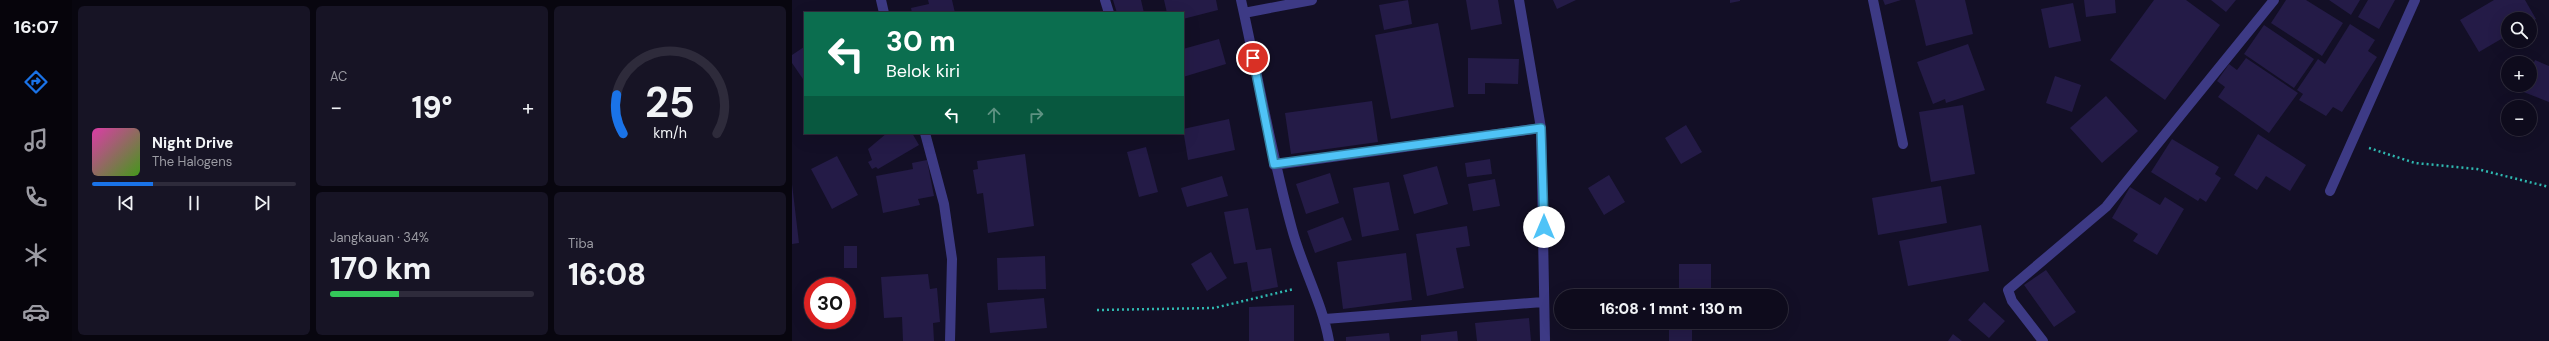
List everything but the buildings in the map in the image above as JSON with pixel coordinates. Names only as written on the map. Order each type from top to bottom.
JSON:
[{"type":"street","points":[[881,0],[884,12]]},
{"type":"street","points":[[1105,0],[1109,12]]},
{"type":"street","points":[[1241,0],[1274,164],[1296,245],[1325,319],[1329,341]]},
{"type":"street","points":[[1244,13],[1312,0]]},
{"type":"street","points":[[1519,0],[1541,128],[1543,302],[1545,341]]},
{"type":"street","points":[[1873,0],[1903,144]]},
{"type":"street","points":[[2043,341],[2012,301],[2008,290],[2106,207],[2274,0]]},
{"type":"street","points":[[2330,191],[2351,140],[2415,0]]},
{"type":"street","points":[[1274,164],[1541,128]]},
{"type":"street","points":[[925,134],[944,204],[952,259],[950,341]]},
{"type":"street","points":[[1325,319],[1543,302]]},
{"type":"path","points":[[2351,140],[2415,163],[2477,169],[2549,187]]},
{"type":"path","points":[[1096,310],[1214,308],[1312,285]]},
{"type":"route","points":[[1253,58],[1274,164],[1541,128],[1544,181],[1544,227]]}]
